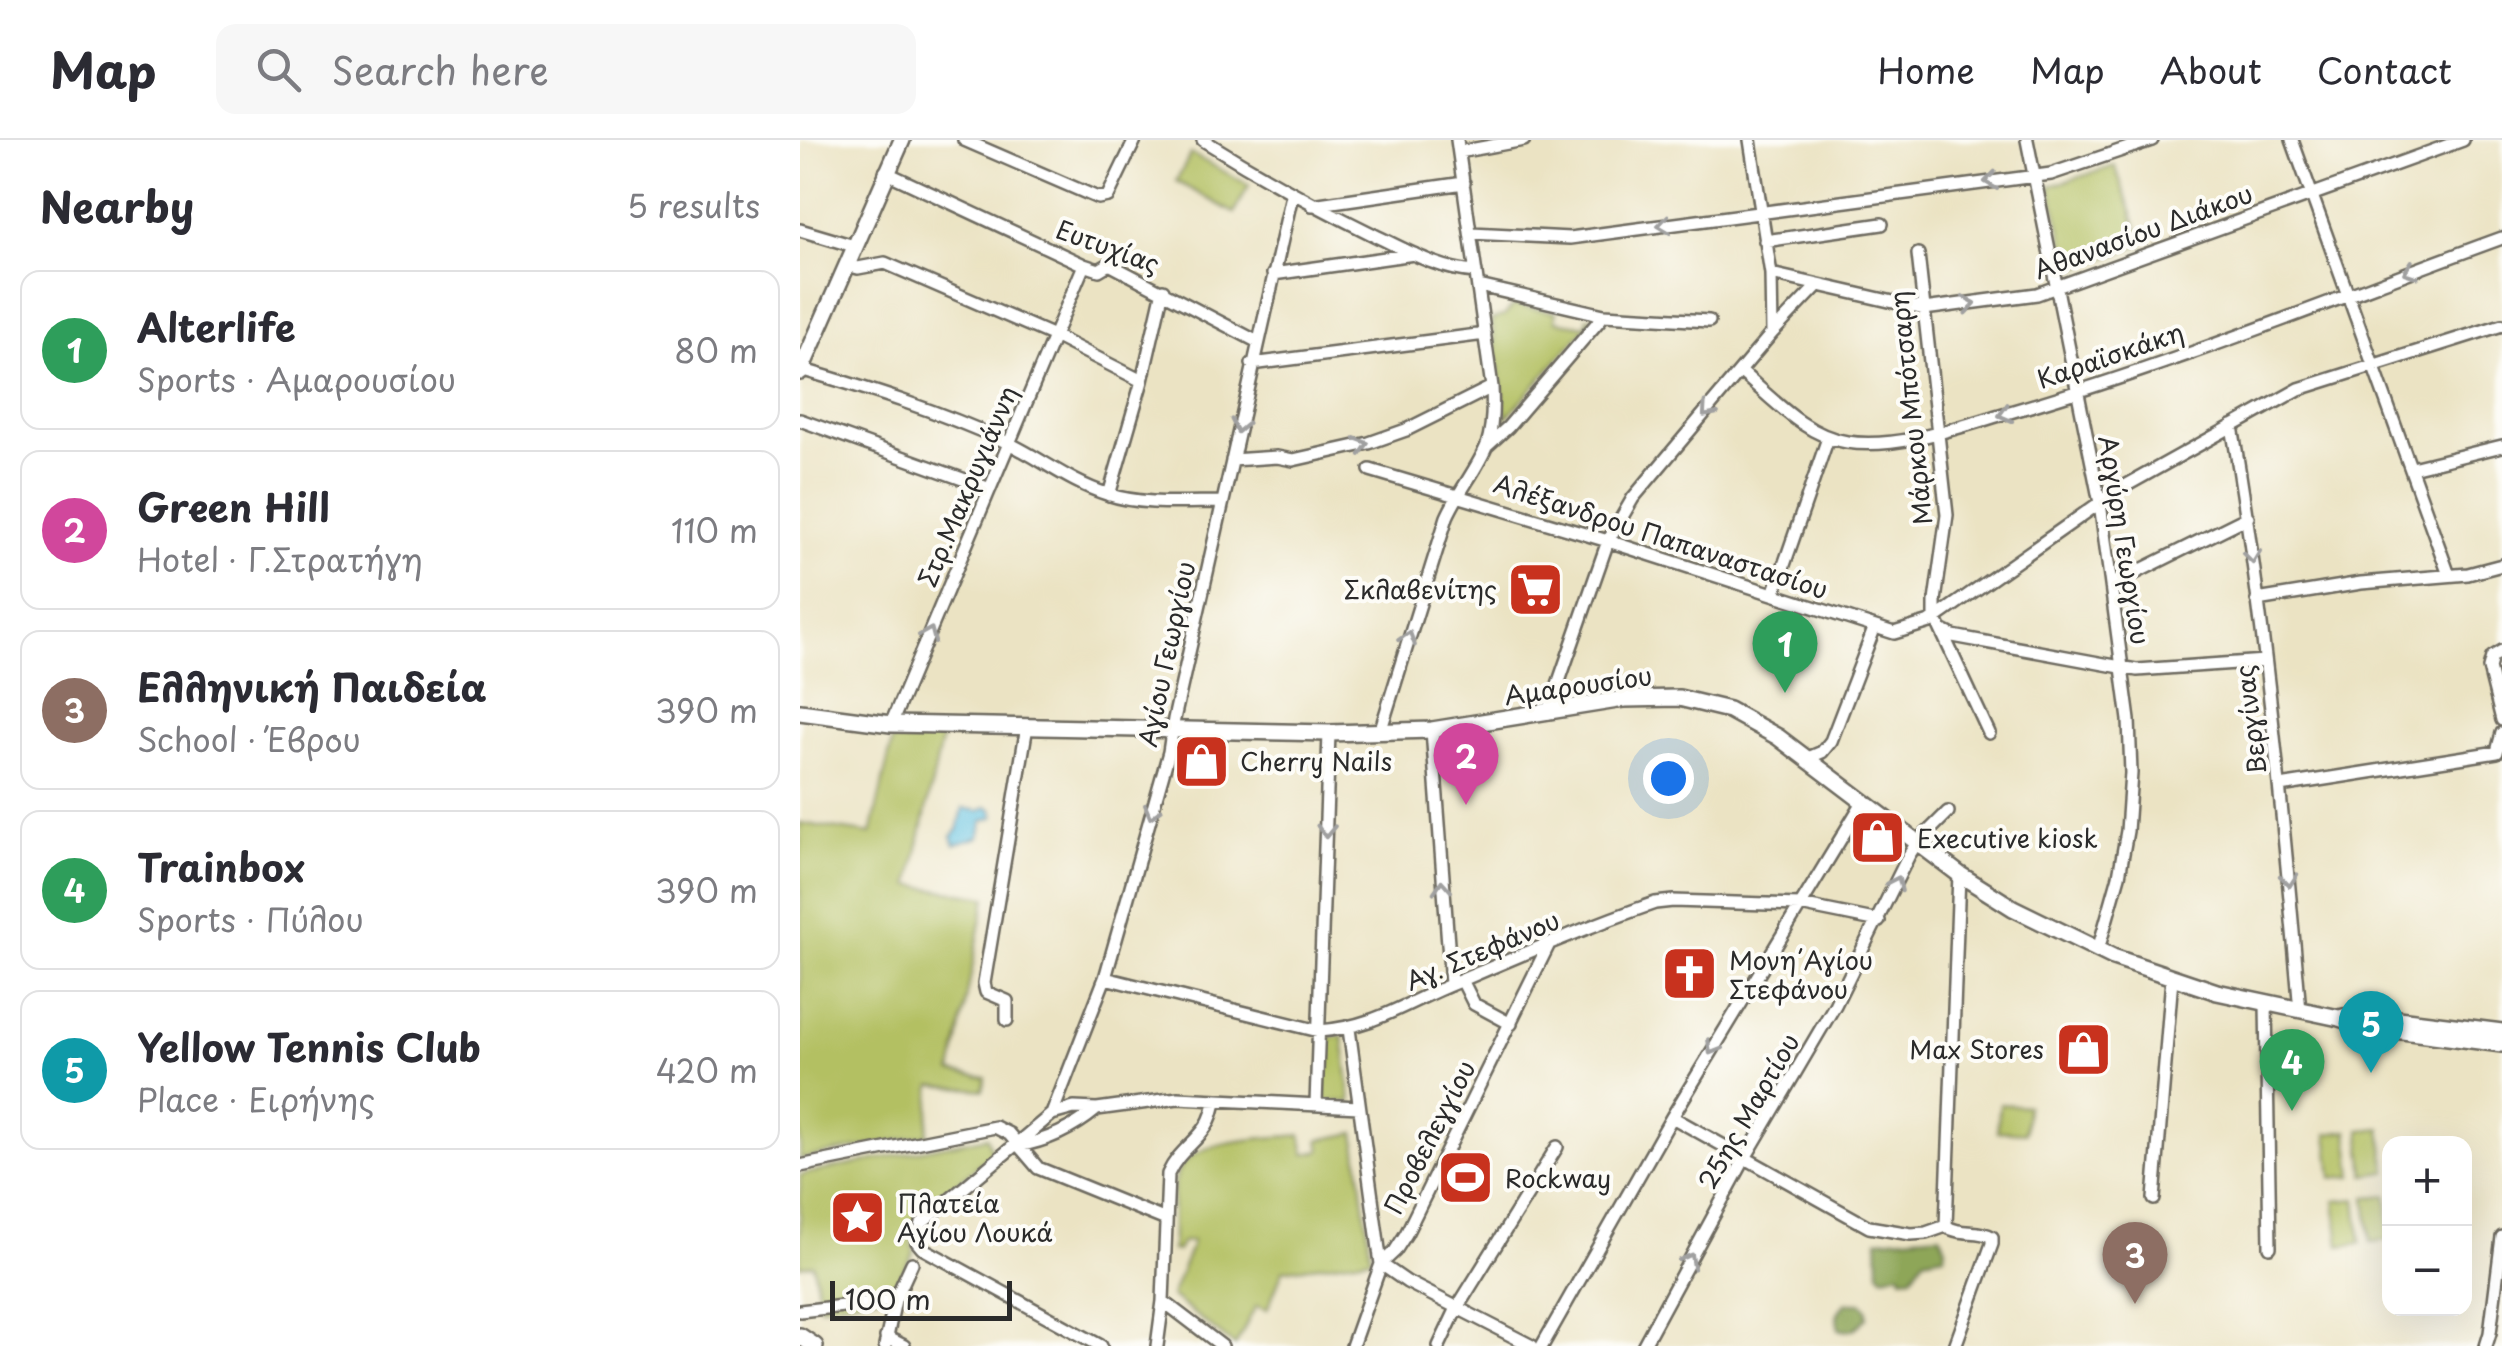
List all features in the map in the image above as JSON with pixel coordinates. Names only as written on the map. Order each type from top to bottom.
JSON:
[{"type":"main road","points":[[800,370],[902,140]]},
{"type":"main road","name":"Αμαρουσίου","points":[[800,712],[891,724],[1329,733],[1432,730],[1624,699],[1679,698],[1704,702],[1754,721],[1960,874],[2014,908],[2098,950],[2172,978],[2266,1004],[2339,1018]]},
{"type":"main road","points":[[2339,1018],[2366,1015],[2502,1032]]},
{"type":"main road","points":[[2339,1018],[2364,1026],[2502,1044]]},
{"type":"main road","points":[[800,1336],[815,1346]]},
{"type":"street","points":[[964,140],[1098,198],[1108,196],[1135,140]]},
{"type":"street","points":[[1204,140],[1312,205],[1450,270],[1476,272]]},
{"type":"street","points":[[1486,447],[1492,424],[1492,387],[1458,146],[1524,140]]},
{"type":"street","points":[[1750,140],[1771,274],[1772,333]]},
{"type":"street","name":"Αργύρη Γεωργίου","points":[[2026,140],[2100,503],[2131,746],[2128,817],[2118,876],[2098,950]]},
{"type":"street","points":[[1470,233],[1570,238],[2036,176],[2062,172],[2152,140]]},
{"type":"street","points":[[2292,140],[2449,575]]},
{"type":"street","name":"Αθανασίου Διάκου","points":[[1771,274],[1924,309],[2037,294],[2463,140]]},
{"type":"street","name":"Ευτυχίας","points":[[886,172],[1084,265],[1098,270],[1109,264],[1258,342]]},
{"type":"street","points":[[1312,205],[1464,183]]},
{"type":"street","name":"Αγίου Γεωργίου","points":[[1052,1114],[1105,978],[1173,731],[1292,195]]},
{"type":"street","points":[[1765,242],[1882,224]]},
{"type":"street","points":[[800,230],[854,246]]},
{"type":"street","name":"Καραϊσκάκη","points":[[1741,372],[1804,425],[1828,438],[1868,443],[1938,433],[2077,393],[2502,238]]},
{"type":"street","points":[[1273,274],[1414,254]]},
{"type":"street","name":"Μάρκου Μπότσαρη","points":[[1918,254],[1947,515],[1936,617]]},
{"type":"street","points":[[846,264],[858,268],[885,262],[1054,336],[1142,382]]},
{"type":"street","name":"Στρ.Μακρυγιάννη","points":[[891,724],[1084,265]]},
{"type":"street","points":[[1548,713],[1608,541],[1632,498],[1772,333],[1818,285]]},
{"type":"street","points":[[1478,286],[1604,315],[1709,321]]},
{"type":"street","points":[[1109,495],[1142,382],[1163,290]]},
{"type":"street","points":[[1380,732],[1417,607],[1457,494],[1486,447],[1518,416],[1604,315]]},
{"type":"street","name":"Αλέξανδρου Παπαναστασίου","points":[[1370,470],[1894,633],[1920,628],[2100,503],[2299,388],[2502,324]]},
{"type":"street","points":[[1252,364],[1485,334]]},
{"type":"street","points":[[800,370],[946,416],[1009,443],[1072,480],[1109,495],[1147,501],[1222,502]]},
{"type":"street","points":[[1232,460],[1293,460],[1354,447],[1406,430],[1492,387]]},
{"type":"street","points":[[800,420],[990,489]]},
{"type":"street","name":"Βεργίνας","points":[[2232,426],[2266,661],[2300,1011]]},
{"type":"street","points":[[1774,594],[1828,438]]},
{"type":"street","points":[[2412,468],[2502,446]]},
{"type":"street","points":[[2113,584],[2248,517]]},
{"type":"street","points":[[2257,600],[2502,565]]},
{"type":"street","points":[[1936,617],[1989,732]]},
{"type":"street","points":[[1808,758],[1822,752],[1831,741],[1874,628]]},
{"type":"street","points":[[1941,630],[1953,636],[2123,669],[2266,661]]},
{"type":"street","points":[[2501,651],[2492,657],[2490,668],[2502,720]]},
{"type":"street","points":[[1558,684],[1566,710]]},
{"type":"street","points":[[1007,1020],[1007,1000],[986,992],[984,982],[1027,726]]},
{"type":"street","points":[[1432,730],[1456,982],[1474,1004],[1511,1024]]},
{"type":"street","points":[[1316,1104],[1329,733]]},
{"type":"street","points":[[2280,786],[2499,752],[2502,733]]},
{"type":"street","points":[[1542,1346],[1672,1117],[1863,802]]},
{"type":"street","points":[[1916,842],[1948,812]]},
{"type":"street","name":"25ης Μαρτίου","points":[[1643,1346],[1745,1158],[1835,1005],[1916,842]]},
{"type":"street","points":[[1946,1226],[1960,874]]},
{"type":"street","name":"Αγ. Στεφάνου","points":[[1105,978],[1319,1031],[1349,1029],[1655,903],[1673,900],[1800,904],[1879,921]]},
{"type":"street","name":"Προβελεγγίου","points":[[1352,1346],[1382,1264],[1406,1234],[1548,946]]},
{"type":"street","points":[[2154,1199],[2172,978]]},
{"type":"street","points":[[2266,1004],[2270,1248]]},
{"type":"street","points":[[1349,1029],[1382,1264],[1407,1282],[1532,1346]]},
{"type":"street","points":[[1102,1346],[917,1242],[922,1223],[1017,1146],[1029,1131],[1052,1114],[1074,1108],[1097,1109],[1154,1099],[1359,1108]]},
{"type":"street","points":[[1157,1346],[1164,1301],[1168,1174],[1172,1164],[1209,1126],[1215,1100]]},
{"type":"street","points":[[1017,1146],[1040,1142],[1078,1125],[1097,1109]]},
{"type":"street","points":[[1672,1117],[1869,1227],[1911,1234],[1946,1226]]},
{"type":"street","points":[[800,1166],[995,1127],[1009,1134],[1038,1168],[1166,1220]]},
{"type":"street","points":[[1438,1346],[1557,1147]]},
{"type":"street","points":[[1946,1226],[1954,1232],[1992,1237],[1955,1346]]},
{"type":"street","points":[[2493,1338],[2502,1237]]},
{"type":"street","points":[[904,1346],[885,1342],[895,1300],[912,1263]]},
{"type":"street","points":[[800,1311],[895,1300]]},
{"type":"street","points":[[1164,1301],[1222,1346]]},
{"type":"green space","points":[[1191,154],[1249,185],[1234,213],[1176,181]]},
{"type":"green space","points":[[2115,166],[2143,245],[2071,270],[2050,186]]},
{"type":"green space","points":[[1514,305],[1556,312],[1555,321],[1586,326],[1588,317],[1594,318],[1506,418],[1491,320],[1504,316]]},
{"type":"green space","points":[[943,732],[910,885],[986,897],[952,1072],[986,1078],[983,1090],[932,1085],[927,1135],[800,1159],[800,823],[871,834],[894,733]]},
{"type":"green space","points":[[1343,1036],[1351,1102],[1324,1101],[1324,1038]]},
{"type":"green space","points":[[2000,1104],[2027,1106],[2025,1133],[1997,1131]]},
{"type":"green space","points":[[2381,1128],[2382,1173],[2365,1175],[2360,1130]]},
{"type":"green space","points":[[2348,1131],[2353,1176],[2332,1178],[2327,1134]]},
{"type":"green space","points":[[1355,1133],[1371,1258],[1283,1270],[1267,1310],[1256,1306],[1235,1346],[1171,1296],[1192,1241],[1182,1242],[1177,1251],[1172,1250],[1174,1190],[1178,1172],[1186,1161],[1215,1146],[1301,1135],[1305,1154],[1321,1151],[1319,1140]]},
{"type":"green space","name":"Πλατεία Αγίου Λουκά","points":[[987,1137],[992,1153],[913,1221],[914,1252],[890,1294],[820,1306],[813,1264],[800,1266],[800,1175]]},
{"type":"green space","points":[[2382,1195],[2382,1241],[2371,1242],[2366,1197]]},
{"type":"green space","points":[[2356,1199],[2361,1243],[2340,1246],[2335,1201]]},
{"type":"green space","points":[[1940,1234],[1945,1255],[1924,1259],[1912,1276],[1902,1277],[1900,1272],[1883,1276],[1879,1272],[1878,1239]]},
{"type":"green space","points":[[1846,1303],[1862,1303],[1867,1309],[1867,1318],[1848,1331],[1839,1329],[1837,1321]]},
{"type":"water","points":[[963,808],[979,811],[992,809],[994,817],[983,821],[979,837],[955,845],[952,836],[958,830]]},
{"type":"place","name":"Σκλαβενίτης","points":[[1536,589]]},
{"type":"place","name":"Alterlife","points":[[1785,693]]},
{"type":"place","name":"Cherry Nails","points":[[1201,761]]},
{"type":"place","name":"Green Hill","points":[[1466,805]]},
{"type":"place","name":"Executive kiosk","points":[[1878,838]]},
{"type":"place","name":"Μονη΄Αγίου Στεφάνου","points":[[1690,974]]},
{"type":"place","name":"Max Stores","points":[[2083,1049]]},
{"type":"place","name":"Yellow Tennis Club","points":[[2371,1073]]},
{"type":"place","name":"Trainbox","points":[[2292,1111]]},
{"type":"place","name":"Rockway","points":[[1466,1178]]},
{"type":"place","name":"Πλατεία Αγίου Λουκά","points":[[858,1217]]},
{"type":"place","name":"Ελληνική Παιδεία","points":[[2135,1304]]}]
